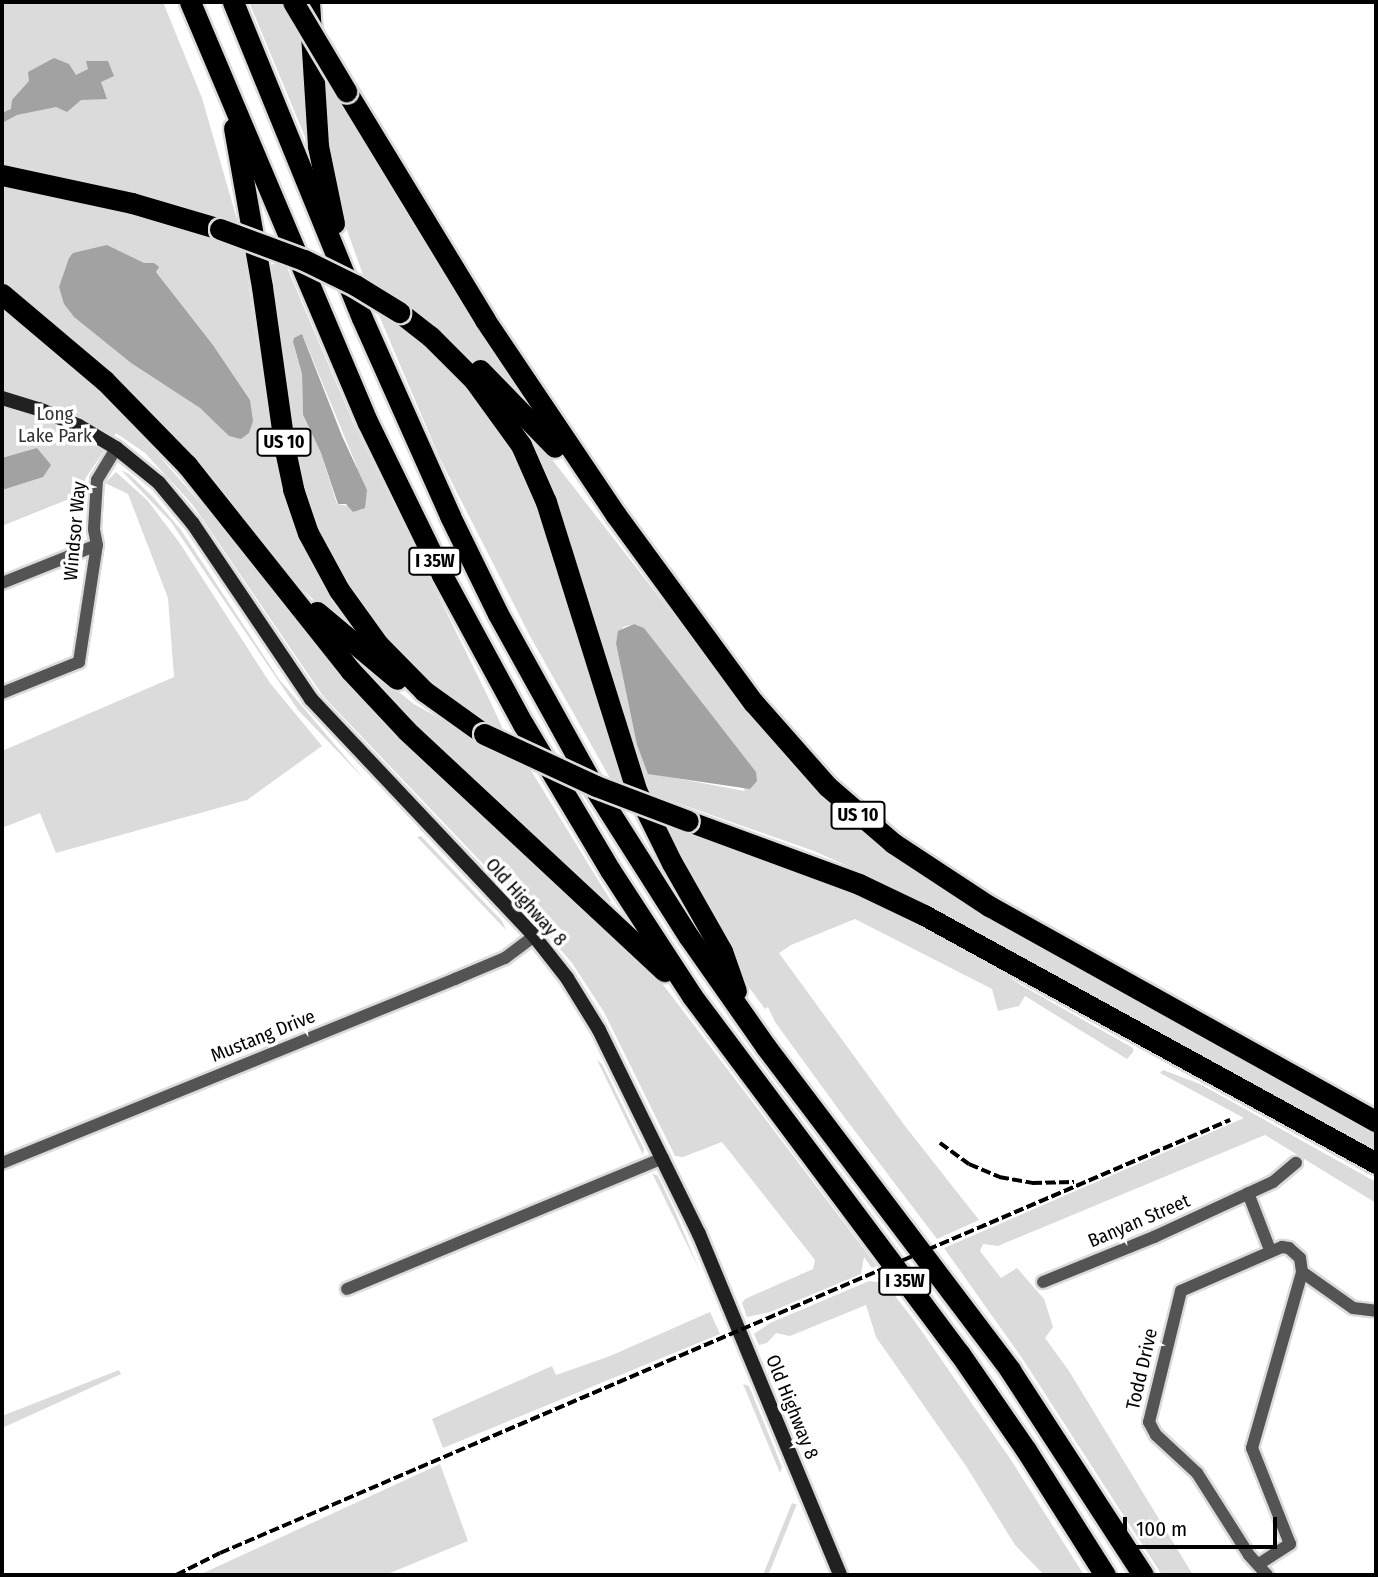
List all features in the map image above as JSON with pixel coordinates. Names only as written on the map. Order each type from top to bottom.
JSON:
[{"type":"highway","name":"I 35W","points":[[190,2],[368,423],[452,595],[610,870],[692,996],[960,1354],[1105,1575]]},
{"type":"highway","name":"I 35W","points":[[233,2],[348,283],[450,516],[532,678],[624,835],[745,1017],[983,1332],[1070,1458],[1145,1575]]},
{"type":"highway","name":"US 10","points":[[293,2],[492,330],[616,515],[776,731],[827,786],[893,843],[1040,936],[1376,1121]]},
{"type":"highway","points":[[309,2],[318,146],[348,283]]},
{"type":"highway","name":"US 10","points":[[230,99],[293,489],[308,533],[339,590],[378,644],[424,691],[477,729],[584,781],[870,890],[1043,979],[1376,1163]]},
{"type":"highway","points":[[2,175],[132,203],[220,229],[304,260],[399,312],[442,338],[502,390],[616,515]]},
{"type":"highway","points":[[2,294],[59,340],[149,424],[294,590],[356,647],[423,698],[477,729]]},
{"type":"highway","points":[[399,312],[430,336],[474,380],[521,445],[546,502],[637,792],[672,863],[722,951],[745,1017]]},
{"type":"highway","points":[[238,526],[349,670],[407,731],[692,996]]},
{"type":"street","name":"Old Highway 8","points":[[2,398],[63,418],[116,448],[159,483],[184,511],[287,667],[323,714],[534,936],[588,1010],[663,1158],[714,1268],[840,1575]]},
{"type":"street","name":"Windsor Way","points":[[2,693],[79,662],[97,545],[94,528],[97,480],[116,448]]},
{"type":"street","points":[[2,583],[97,545]]},
{"type":"street","name":"Mustang Drive","points":[[2,1163],[506,958],[534,936]]},
{"type":"street","points":[[347,1289],[663,1158]]},
{"type":"street","name":"Banyan Street","points":[[1043,1282],[1154,1237],[1273,1182],[1296,1163]]},
{"type":"street","points":[[1248,1192],[1270,1250],[1282,1247],[1295,1252],[1300,1258],[1302,1272],[1353,1308],[1376,1311]]},
{"type":"street","name":"Todd Drive","points":[[1270,1250],[1181,1291],[1149,1422],[1156,1435],[1197,1473],[1248,1555],[1263,1570],[1290,1544],[1252,1448],[1302,1272]]},
{"type":"green space","points":[[2,2],[163,2],[202,98],[238,223],[166,200],[2,162]]},
{"type":"green space","points":[[249,2],[282,2],[306,44],[313,156]]},
{"type":"green space","points":[[317,77],[325,77],[408,216],[518,388],[512,392],[427,322],[366,283],[328,177]]},
{"type":"green space","points":[[2,184],[135,214],[243,246],[272,440],[283,489],[308,556],[338,608],[363,641],[359,645],[284,571],[129,390],[67,334],[2,284]],"holes":[[[107,245],[156,272],[213,345],[250,400],[229,436],[200,408],[131,363],[74,317],[64,304]]]},
{"type":"green space","points":[[279,261],[286,265],[353,422],[491,703],[502,727],[500,729],[433,683],[386,639],[351,593],[319,533],[295,458],[266,268]],"holes":[[[303,336],[357,467],[349,506],[337,504],[321,453],[303,416],[302,374],[294,347]]]},
{"type":"green space","name":"Long Lake Park","points":[[2,310],[114,404],[275,589],[655,974],[877,1266],[872,1268],[864,1257],[861,1274],[770,1312],[747,1317],[742,1303],[745,1299],[813,1269],[815,1260],[722,1142],[683,1157],[675,1156],[604,1012],[572,963],[523,906],[323,696],[192,504],[145,453],[116,433],[85,479],[84,493],[2,526]]},
{"type":"green space","points":[[378,313],[409,330],[450,364],[528,471],[631,788],[611,780],[530,636],[440,459]]},
{"type":"green space","points":[[508,403],[741,702],[897,857],[955,897],[1376,1133],[1376,1152],[903,891],[814,851],[643,791]],"holes":[[[634,624],[644,628],[690,691],[745,791],[648,773],[637,745],[616,645],[623,627]]]},
{"type":"green space","points":[[121,470],[129,474],[153,497],[181,530],[279,679],[364,779],[298,710],[171,522]]},
{"type":"green space","points":[[116,472],[147,500],[179,542],[270,683],[322,746],[247,800],[56,853],[40,813],[2,828],[2,751],[174,677],[168,598],[128,494],[105,483]]},
{"type":"green space","points":[[338,644],[414,704],[530,769],[611,901],[603,907],[503,817]]},
{"type":"green space","points":[[659,823],[863,895],[965,948],[1021,985],[1133,1048],[1133,1052],[1127,1059],[1025,996],[1019,1006],[998,1011],[992,989],[855,919],[791,945],[779,953],[905,1126],[979,1220],[937,1239],[842,1114],[775,1022],[768,1007],[765,1009],[748,986]]},
{"type":"green space","points":[[421,836],[502,921],[506,930],[417,837]]},
{"type":"green space","points":[[597,1060],[602,1064],[644,1149],[643,1155]]},
{"type":"green space","points":[[1163,1070],[1200,1084],[1376,1182],[1376,1203],[1265,1135],[998,1246],[983,1244],[980,1251],[1001,1278],[1017,1268],[1044,1299],[1053,1327],[1045,1338],[1069,1371],[1193,1575],[1162,1575],[1022,1358],[944,1248],[1244,1118],[1160,1073]]},
{"type":"green space","points":[[652,1173],[658,1176],[699,1269]]},
{"type":"green space","points":[[869,1281],[885,1283],[916,1323],[1011,1460],[1084,1575],[1044,1575],[1015,1545],[966,1466],[876,1337],[866,1305],[790,1336],[776,1333],[767,1343],[759,1345],[754,1334],[770,1323]]},
{"type":"green space","points":[[710,1312],[720,1334],[443,1448],[432,1419],[552,1366],[556,1375],[610,1356]]},
{"type":"green space","points":[[119,1370],[121,1374],[2,1428],[2,1416]]},
{"type":"green space","points":[[743,1384],[749,1386],[782,1467],[780,1473]]},
{"type":"green space","points":[[440,1464],[468,1541],[385,1575],[199,1575]]},
{"type":"green space","points":[[792,1503],[797,1505],[768,1575],[763,1575]]},
{"type":"shaded area","points":[[54,58],[69,64],[76,75],[88,69],[86,61],[108,61],[114,76],[101,82],[107,99],[81,100],[67,112],[56,107],[17,115],[2,123],[2,113],[11,109],[12,100],[29,81],[28,72]]},
{"type":"shaded area","points":[[107,245],[144,263],[154,263],[159,267],[156,272],[213,345],[250,400],[253,421],[249,433],[241,439],[229,436],[200,408],[131,363],[74,317],[64,304],[59,287],[69,258],[73,253]]},
{"type":"shaded area","points":[[302,334],[342,436],[367,490],[365,508],[353,512],[346,504],[338,504],[321,453],[303,415],[302,374],[293,342],[294,338]]},
{"type":"shaded area","points":[[37,448],[51,465],[43,477],[2,490],[2,458]]},
{"type":"shaded area","points":[[634,624],[644,628],[756,772],[757,781],[750,789],[648,774],[637,745],[616,644],[618,631]]},
{"type":"railway","points":[[176,1575],[220,1553],[1230,1120]]},
{"type":"railway","points":[[940,1143],[969,1164],[999,1177],[1032,1183],[1074,1182]]}]
